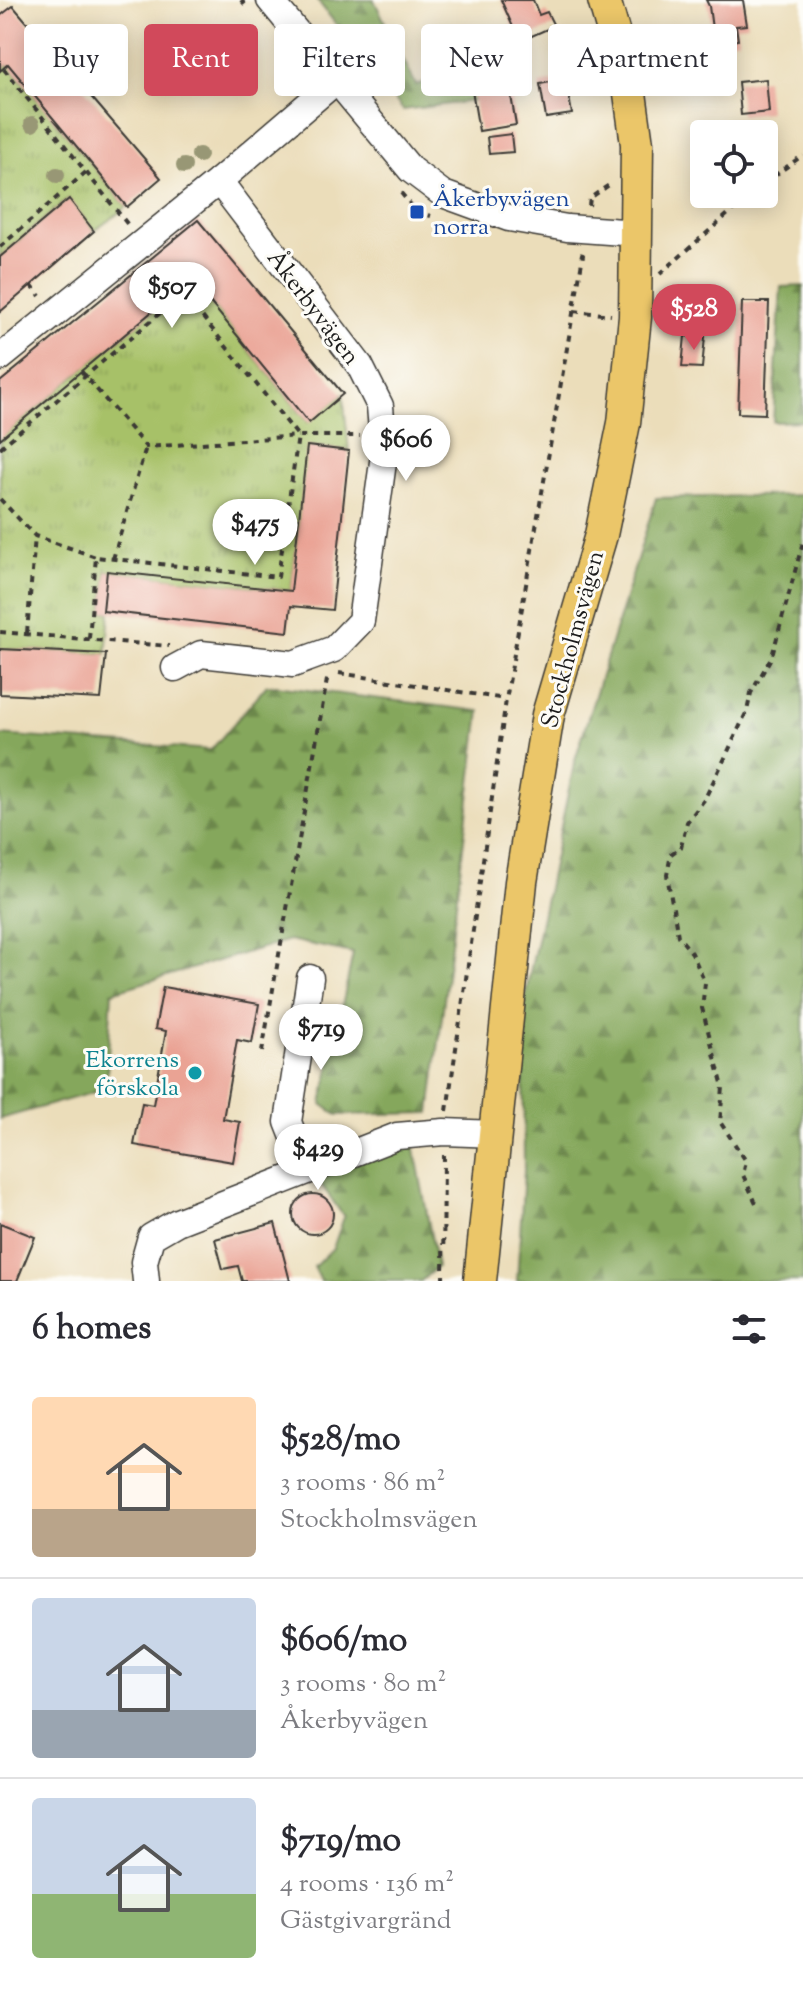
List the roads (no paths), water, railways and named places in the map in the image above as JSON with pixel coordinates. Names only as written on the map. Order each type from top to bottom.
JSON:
[{"type":"main road","name":"Stockholmsvägen","points":[[480,1281],[521,882],[548,715],[601,535],[624,423],[635,317],[637,144],[629,86],[604,0]]},
{"type":"street","points":[[270,0],[291,24]]},
{"type":"street","points":[[0,358],[219,181],[318,96]]},
{"type":"street","points":[[352,96],[411,170],[443,194],[585,242],[637,233]]},
{"type":"street","name":"Åkerbyvägen","points":[[175,668],[201,654],[293,664],[323,664],[361,621],[384,455],[380,406],[360,366],[219,181]]},
{"type":"street","points":[[307,1170],[288,1122],[310,978]]},
{"type":"street","points":[[146,1281],[144,1262],[151,1237],[177,1222],[397,1136],[444,1132],[496,1134]]},
{"type":"place","name":"Åkerbyvägen norra","points":[[417,212]]},
{"type":"place","name":"Ekorrens förskola","points":[[195,1073]]}]
